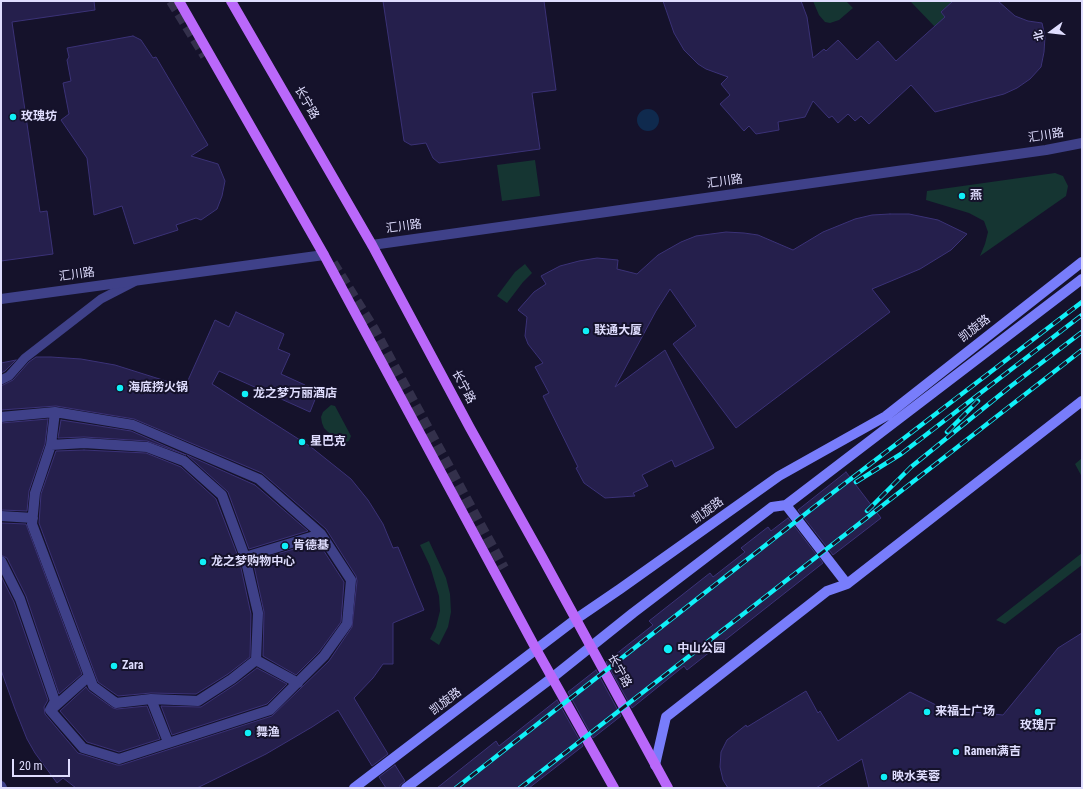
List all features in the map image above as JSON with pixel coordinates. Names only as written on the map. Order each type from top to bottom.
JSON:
[{"type":"main road","points":[[179,1],[324,255],[536,649],[614,788]]},
{"type":"main road","name":"长宁路","points":[[231,1],[372,245],[470,428],[668,788]]},
{"type":"street","name":"汇川路","points":[[372,245],[1030,152],[1082,143]]},
{"type":"street","name":"汇川路","points":[[1,298],[324,255]]},
{"type":"street","name":"凯旋路","points":[[354,788],[576,619],[779,476],[886,416],[1082,262]]},
{"type":"street","points":[[406,788],[553,677],[633,613],[772,507],[786,505],[1082,279]]},
{"type":"street","points":[[655,765],[666,717],[827,591],[847,584],[1082,401]]},
{"type":"street","points":[[1,417],[55,412],[133,425],[259,479],[321,534],[351,580],[347,624],[324,656],[270,710],[119,758],[83,748],[50,710]]},
{"type":"street","points":[[51,445],[84,444],[147,447],[184,461],[222,495],[245,557],[258,613],[256,660],[232,679],[198,701],[151,699],[116,703],[93,686],[32,524],[34,493],[51,445],[55,412]]},
{"type":"street","points":[[786,505],[847,584]]},
{"type":"street","points":[[1,516],[33,518]]},
{"type":"street","points":[[245,557],[321,534]]},
{"type":"street","points":[[1,561],[20,599],[54,701],[50,710]]},
{"type":"street","points":[[256,660],[298,683]]},
{"type":"street","points":[[50,710],[89,676]]},
{"type":"street","points":[[151,699],[168,742]]},
{"type":"lane","points":[[1,380],[9,376],[25,358],[101,299],[140,279]]},
{"type":"green space","points":[[813,1],[846,1],[853,8],[839,20],[830,23],[825,22],[819,15]]},
{"type":"green space","points":[[953,1],[941,12],[947,19],[937,29],[911,2]]},
{"type":"green space","points":[[535,160],[540,196],[502,201],[497,165]]},
{"type":"green space","points":[[1055,173],[1063,176],[1068,186],[1066,196],[980,256],[988,232],[984,221],[969,213],[926,200],[927,191]]},
{"type":"green space","points":[[525,264],[532,273],[507,303],[497,296],[515,272]]},
{"type":"green space","points":[[331,405],[335,406],[351,436],[349,441],[343,443],[324,428],[321,417],[323,412]]},
{"type":"green space","points":[[1082,458],[1082,477],[1075,464]]},
{"type":"green space","points":[[429,541],[446,578],[450,594],[451,612],[448,627],[439,645],[430,639],[436,627],[440,611],[439,596],[430,566],[420,545]]},
{"type":"green space","points":[[1082,553],[1082,565],[1005,624],[996,620]]},
{"type":"water","points":[[648,109],[656,112],[659,120],[656,128],[648,131],[640,128],[637,120],[640,112]]},
{"type":"building","name":"玫瑰坊","points":[[1,1],[94,1],[95,10],[12,22],[40,212],[47,211],[53,254],[1,261]]},
{"type":"building","points":[[383,1],[544,1],[556,90],[532,93],[540,149],[439,163],[433,158],[426,143],[411,145],[404,141]]},
{"type":"building","points":[[663,1],[801,1],[807,17],[813,58],[824,49],[826,51],[838,40],[857,60],[878,41],[896,61],[945,17],[941,12],[953,1],[998,1],[1015,16],[1028,21],[1042,23],[1045,37],[1044,52],[1041,67],[1030,79],[1017,88],[1004,94],[935,112],[911,85],[869,124],[861,116],[855,121],[848,114],[838,123],[832,116],[829,118],[813,101],[805,117],[778,122],[779,130],[756,134],[749,126],[744,131],[720,104],[730,95],[721,84],[728,77],[706,69],[698,64],[684,50],[674,33]]},
{"type":"building","points":[[133,36],[141,40],[153,58],[156,57],[208,145],[191,156],[218,164],[225,181],[222,196],[217,209],[201,220],[196,218],[176,225],[178,230],[134,244],[122,206],[94,215],[87,158],[61,120],[69,114],[63,83],[71,81],[67,60],[69,57],[67,48]]},
{"type":"building","points":[[909,214],[938,220],[967,234],[951,250],[920,269],[872,289],[890,312],[736,428],[673,344],[696,326],[670,289],[656,311],[615,387],[665,350],[714,448],[675,467],[672,460],[642,475],[648,486],[633,493],[635,496],[605,498],[584,483],[576,468],[578,467],[543,396],[549,393],[535,367],[543,363],[528,344],[525,336],[527,317],[518,310],[534,292],[546,284],[541,276],[560,266],[597,258],[618,260],[617,269],[637,274],[658,255],[681,242],[696,236],[726,232],[758,235],[793,250],[823,232],[855,219],[872,215]]},
{"type":"building","points":[[236,312],[284,334],[278,349],[290,354],[281,374],[305,385],[303,391],[316,397],[310,412],[219,371],[212,384],[311,447],[351,479],[368,500],[383,524],[393,548],[398,547],[424,610],[393,623],[393,664],[383,664],[373,678],[354,698],[388,754],[372,766],[338,710],[266,754],[197,788],[76,788],[63,778],[57,783],[35,753],[27,739],[1,670],[1,576],[14,602],[48,700],[44,707],[45,714],[78,753],[117,765],[121,765],[272,716],[329,661],[352,627],[357,581],[356,576],[326,529],[262,473],[134,419],[56,406],[1,410],[1,386],[13,380],[29,362],[36,357],[81,359],[115,365],[185,387],[215,320],[229,327]]},
{"type":"building","points":[[16,360],[5,371],[1,373],[1,363]]},
{"type":"building","points":[[48,419],[45,444],[29,491],[27,511],[1,510],[1,423]]},
{"type":"building","points":[[61,420],[131,431],[186,455],[147,441],[84,437],[58,438]]},
{"type":"building","points":[[84,450],[146,453],[181,467],[216,499],[239,559],[251,614],[250,657],[228,674],[196,694],[151,693],[118,696],[98,682],[39,523],[41,494],[56,451]]},
{"type":"building","points":[[187,455],[255,485],[308,531],[249,549],[228,492]]},
{"type":"building","points":[[846,472],[881,518],[833,555],[798,510]]},
{"type":"building","points":[[788,518],[823,563],[687,670],[684,666],[632,708],[606,662],[653,625],[649,621],[710,573],[713,577],[745,552],[741,548],[768,527],[771,531]]},
{"type":"building","points":[[1,523],[26,524],[82,674],[59,694],[26,596],[7,558],[1,555]]},
{"type":"building","points":[[318,542],[344,582],[341,622],[319,652],[296,675],[263,656],[264,612],[253,561]]},
{"type":"building","name":"来福士广场","points":[[1082,633],[1082,788],[869,788],[862,759],[816,788],[728,788],[723,780],[720,767],[721,752],[727,740],[746,725],[747,727],[806,691],[818,713],[820,711],[838,741],[910,692],[944,709],[1003,715],[1058,648]]},
{"type":"building","points":[[257,668],[287,684],[267,704],[172,735],[161,706],[201,707]]},
{"type":"building","points":[[596,670],[621,716],[593,738],[568,692]]},
{"type":"building","points":[[86,687],[89,691],[113,708],[117,709],[147,706],[160,739],[119,752],[87,742],[60,711]]},
{"type":"building","points":[[557,700],[583,746],[529,788],[437,788],[496,741],[499,746]]},
{"type":"building","points":[[395,765],[405,781],[400,785],[400,788],[386,788],[379,777]]},
{"type":"tunnel","points":[[171,1],[205,56]]},
{"type":"tunnel","points":[[333,263],[374,329],[504,568]]},
{"type":"railway","points":[[456,788],[818,504],[1082,302]]},
{"type":"railway","points":[[856,482],[901,454],[1082,315]]},
{"type":"railway","points":[[867,511],[911,467],[1011,386],[1082,332]]},
{"type":"railway","points":[[520,788],[1082,350]]},
{"type":"railway","points":[[947,432],[978,401]]},
{"type":"place","name":"玫瑰坊","points":[[13,117]]},
{"type":"place","name":"燕","points":[[962,196]]},
{"type":"place","name":"联通大厦","points":[[586,331]]},
{"type":"place","name":"海底捞火锅","points":[[120,388]]},
{"type":"place","name":"龙之梦万丽酒店","points":[[245,394]]},
{"type":"place","name":"星巴克","points":[[302,442]]},
{"type":"place","name":"肯德基","points":[[285,546]]},
{"type":"place","name":"龙之梦购物中心","points":[[203,562]]},
{"type":"place","name":"中山公园","points":[[668,649]]},
{"type":"place","name":"Zara","points":[[114,666]]},
{"type":"place","name":"来福士广场","points":[[927,712]]},
{"type":"place","name":"玫瑰厅","points":[[1038,712]]},
{"type":"place","name":"舞渔","points":[[248,733]]},
{"type":"place","name":"Ramen满吉","points":[[956,752]]},
{"type":"place","name":"映水芙蓉","points":[[884,777]]}]
